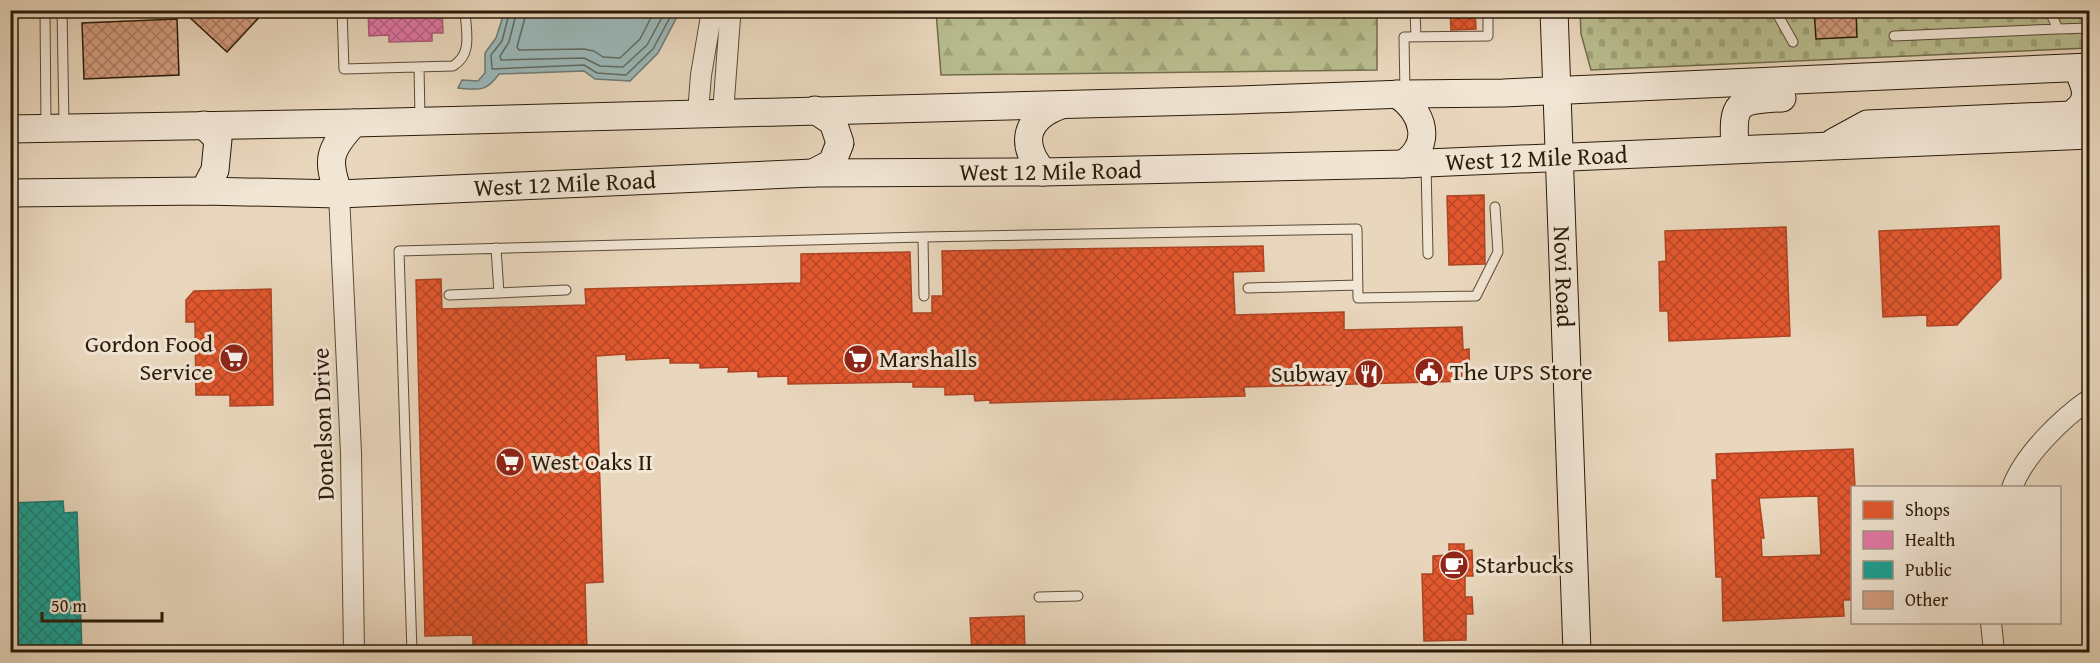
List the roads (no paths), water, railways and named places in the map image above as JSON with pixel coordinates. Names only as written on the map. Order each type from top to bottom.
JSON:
[{"type":"main road","name":"Novi Road","points":[[1554,10],[1577,652]]},
{"type":"main road","points":[[10,129],[354,123],[1503,93],[2083,67],[2086,96],[2081,108],[2070,115],[1867,124],[1828,145]]},
{"type":"main road","points":[[1735,149],[1734,116],[1741,104],[1747,101],[1927,91],[1964,72]]},
{"type":"main road","points":[[1401,94],[1418,114],[1422,129],[1414,164]]},
{"type":"main road","points":[[1043,172],[1032,159],[1028,141],[1033,124],[1045,111],[1062,105]]},
{"type":"main road","points":[[813,173],[832,163],[840,143],[833,122],[815,111]]},
{"type":"main road","points":[[339,194],[331,173],[331,154],[339,139],[354,123]]},
{"type":"main road","points":[[204,125],[218,139],[214,171],[204,191]]},
{"type":"main road","name":"West 12 Mile Road","points":[[10,193],[204,191],[339,194],[813,173],[1043,172],[1414,164],[2090,135]]},
{"type":"street","points":[[710,113],[701,75],[714,10]]},
{"type":"street","points":[[710,113],[724,75],[729,10]]},
{"type":"street","name":"Donelson Drive","points":[[339,194],[351,453],[354,652]]},
{"type":"street","points":[[2013,486],[2042,441],[2079,406],[2090,399]]},
{"type":"street","points":[[1991,624],[1994,652]]},
{"type":"lane","points":[[45,10],[56,128]]},
{"type":"lane","points":[[56,128],[62,10]]},
{"type":"lane","points":[[342,10],[344,69],[453,66],[466,54],[465,10]]},
{"type":"lane","points":[[1415,10],[1416,37]]},
{"type":"lane","points":[[1401,94],[1404,37],[1488,36],[1488,10]]},
{"type":"lane","points":[[1775,10],[1793,42]]},
{"type":"lane","points":[[2049,10],[2058,28]]},
{"type":"lane","points":[[1894,36],[2090,28]]},
{"type":"lane","points":[[419,67],[420,121]]},
{"type":"lane","points":[[1414,164],[1428,254]]},
{"type":"lane","points":[[412,652],[399,250],[1356,229],[1358,298],[1476,296],[1498,252],[1495,207]]},
{"type":"lane","points":[[922,237],[924,296]]},
{"type":"lane","points":[[496,248],[499,293]]},
{"type":"lane","points":[[1248,288],[1358,285]]},
{"type":"lane","points":[[448,295],[566,290]]},
{"type":"lane","points":[[1040,597],[1078,596]]},
{"type":"water","points":[[505,10],[680,11],[658,53],[630,81],[595,79],[584,71],[499,74],[482,89],[458,88],[462,80],[478,81],[485,73],[485,53],[496,38]]},
{"type":"place","name":"Gordon Food Service","points":[[234,358]]},
{"type":"place","name":"Marshalls","points":[[858,359]]},
{"type":"place","name":"The UPS Store","points":[[1429,372]]},
{"type":"place","name":"Subway","points":[[1369,374]]},
{"type":"place","name":"West Oaks II","points":[[510,462]]},
{"type":"place","name":"Starbucks","points":[[1454,565]]}]
